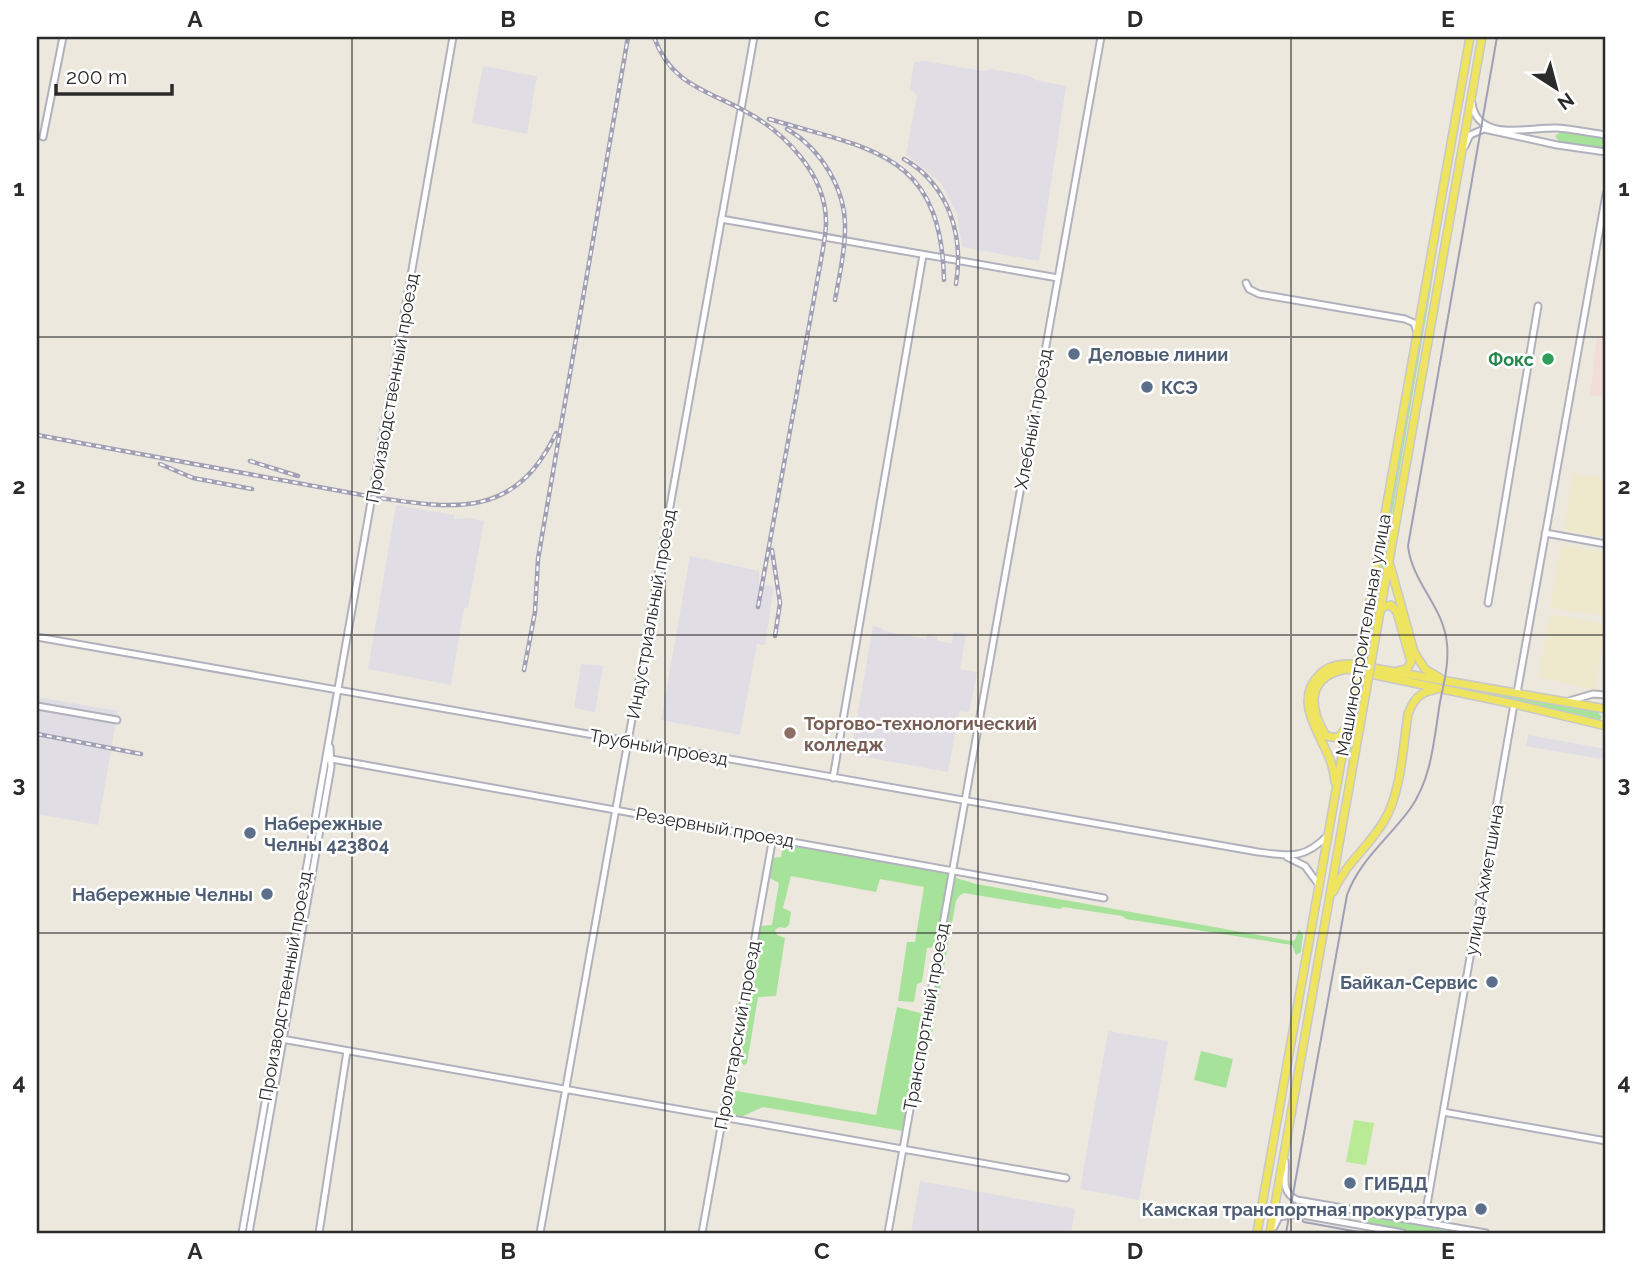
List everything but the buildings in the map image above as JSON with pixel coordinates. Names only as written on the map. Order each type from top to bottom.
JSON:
[{"type":"main road","name":"Машиностроительная улица","points":[[1257,1233],[1470,37]]},
{"type":"main road","name":"Машиностроительная улица","points":[[1271,1233],[1482,37]]},
{"type":"main road","points":[[1438,226],[1444,234],[1450,225]]},
{"type":"main road","points":[[1429,268],[1436,256],[1440,268]]},
{"type":"main road","points":[[1389,560],[1419,662],[1431,673],[1450,682]]},
{"type":"main road","points":[[1380,612],[1388,605],[1395,607],[1410,654],[1410,667],[1394,671]]},
{"type":"main road","points":[[1336,789],[1329,756],[1308,708],[1312,682],[1326,669],[1343,664],[1394,671],[1606,709]]},
{"type":"main road","points":[[1347,726],[1338,738],[1326,736],[1314,708],[1315,691],[1327,676],[1336,671],[1357,671],[1606,726]]},
{"type":"main road","points":[[1471,695],[1467,690],[1473,685]]},
{"type":"main road","points":[[1328,902],[1340,876],[1384,823],[1393,803],[1412,703],[1420,695],[1440,689]]},
{"type":"main road","points":[[1594,723],[1605,718],[1597,707]]},
{"type":"main road","points":[[1340,768],[1344,776],[1352,771]]},
{"type":"main road","points":[[1297,1011],[1297,1020],[1301,1023],[1309,1013]]},
{"type":"main road","points":[[1290,1048],[1297,1040],[1302,1050]]},
{"type":"street","points":[[43,137],[64,37]]},
{"type":"street","name":"Производственный проезд","points":[[249,1233],[317,851],[329,740],[453,37]]},
{"type":"street","name":"Индустриальный проезд","points":[[540,1233],[754,37]]},
{"type":"street","name":"Хлебный проезд","points":[[965,801],[1101,37]]},
{"type":"street","points":[[1471,97],[1475,116],[1484,127],[1557,145],[1606,152]]},
{"type":"street","points":[[1461,151],[1470,135],[1484,127],[1516,131],[1559,129],[1606,135]]},
{"type":"street","points":[[1557,145],[1551,137],[1559,129]]},
{"type":"street","points":[[1517,693],[1606,194]]},
{"type":"street","points":[[721,219],[1058,278]]},
{"type":"street","points":[[833,778],[923,255]]},
{"type":"street","points":[[1246,283],[1249,289],[1259,294],[1405,319],[1414,323],[1417,333]]},
{"type":"street","points":[[1488,603],[1538,306]]},
{"type":"street","points":[[1405,319],[1416,316],[1422,307]]},
{"type":"street","points":[[1545,533],[1606,544]]},
{"type":"street","name":"Трубный проезд","points":[[37,636],[1281,855]]},
{"type":"street","points":[[1566,702],[1593,694],[1606,695]]},
{"type":"street","name":"улица Ахметшина","points":[[1424,1223],[1514,704]]},
{"type":"street","points":[[37,706],[117,720]]},
{"type":"street","name":"Производственный проезд","points":[[242,1233],[309,850],[328,758]]},
{"type":"street","name":"Резервный проезд","points":[[328,758],[1104,898]]},
{"type":"street","name":"Транспортный проезд","points":[[888,1233],[965,801]]},
{"type":"street","points":[[1281,855],[1296,855],[1309,851],[1328,835]]},
{"type":"street","name":"Пролетарский проезд","points":[[702,1233],[772,837]]},
{"type":"street","points":[[309,850],[317,851]]},
{"type":"street","points":[[1281,855],[1299,861],[1319,885]]},
{"type":"street","points":[[276,1038],[1066,1178]]},
{"type":"street","points":[[319,1233],[347,1051]]},
{"type":"street","points":[[1443,1112],[1606,1141]]},
{"type":"street","points":[[1284,1154],[1284,1186],[1290,1196],[1297,1200],[1486,1233]]},
{"type":"street","points":[[1320,1218],[1314,1209],[1322,1205]]},
{"type":"street","points":[[1366,1226],[1359,1222],[1358,1217],[1367,1213]]},
{"type":"street","points":[[1271,1233],[1278,1219],[1295,1214],[1403,1233]]},
{"type":"shaded area","points":[[925,61],[982,71],[992,69],[1027,75],[1036,80],[1066,86],[1039,261],[962,247],[957,214],[941,183],[906,154],[917,96],[910,88],[914,62]]},
{"type":"shaded area","points":[[483,66],[537,76],[527,134],[472,123]]},
{"type":"shaded area","points":[[1601,335],[1606,339],[1606,398],[1590,395],[1597,336]]},
{"type":"shaded area","points":[[1573,473],[1606,479],[1606,538],[1564,531]]},
{"type":"shaded area","points":[[396,505],[454,515],[454,519],[484,521],[468,608],[464,608],[451,685],[368,669]]},
{"type":"shaded area","points":[[1561,545],[1606,552],[1606,616],[1550,608]]},
{"type":"shaded area","points":[[690,556],[759,571],[759,584],[774,587],[765,645],[757,644],[740,735],[661,720]]},
{"type":"shaded area","points":[[1550,614],[1606,624],[1595,690],[1539,677]]},
{"type":"shaded area","points":[[873,626],[882,628],[883,631],[926,639],[927,635],[937,637],[937,641],[952,643],[954,632],[966,634],[960,669],[977,672],[970,709],[968,712],[959,711],[948,772],[853,755],[851,752]]},
{"type":"shaded area","points":[[581,664],[603,666],[595,712],[574,708]]},
{"type":"shaded area","points":[[37,697],[118,711],[98,825],[37,814]]},
{"type":"shaded area","points":[[1528,735],[1606,749],[1606,760],[1526,746]]},
{"type":"shaded area","points":[[1108,1031],[1168,1041],[1139,1200],[1080,1189]]},
{"type":"shaded area","points":[[920,1181],[1075,1209],[1071,1233],[911,1233]]},
{"type":"green space","points":[[1562,131],[1606,138],[1606,150],[1560,143],[1555,136]]},
{"type":"green space","points":[[1435,259],[1431,289],[1348,768],[1351,734]]},
{"type":"green space","points":[[1470,689],[1597,711],[1602,717],[1600,720]]},
{"type":"green space","points":[[786,844],[946,872],[949,877],[936,947],[927,948],[922,982],[917,984],[914,1002],[898,1001],[907,942],[915,942],[924,887],[880,879],[876,892],[791,876],[783,908],[791,912],[789,925],[775,930],[777,935],[785,938],[776,996],[758,997],[747,1063],[744,1065],[738,1058],[761,926],[772,925],[779,883],[768,877],[772,858],[781,857]]},
{"type":"green space","points":[[953,877],[976,884],[1291,941],[1295,940],[1299,929],[1303,935],[1301,952],[1296,955],[1292,945],[964,893],[956,901],[931,1039],[925,1039]]},
{"type":"green space","points":[[897,1007],[924,1014],[903,1131],[763,1107],[737,1117],[729,1109],[732,1093],[737,1091],[876,1115]]},
{"type":"green space","points":[[1201,1051],[1233,1059],[1226,1088],[1194,1080]]},
{"type":"green space","points":[[1354,1120],[1374,1123],[1366,1165],[1346,1162]]},
{"type":"green space","points":[[1366,1215],[1458,1233],[1412,1233],[1364,1224],[1363,1217]]},
{"type":"tram line","points":[[1286,1233],[1347,895],[1359,871],[1402,820],[1417,797],[1428,771],[1434,744],[1446,673],[1447,644],[1440,618],[1415,572],[1408,546],[1497,37]]},
{"type":"tram line","points":[[1293,1204],[1299,1218],[1304,1222],[1364,1233]]},
{"type":"railway","points":[[524,670],[535,612],[538,559],[628,37]]},
{"type":"railway","points":[[654,37],[661,53],[679,75],[758,119],[787,142],[810,171],[824,204],[824,241],[758,607]]},
{"type":"railway","points":[[769,119],[869,150],[894,163],[914,181],[930,205],[940,238],[944,280]]},
{"type":"railway","points":[[787,129],[811,147],[821,159],[841,199],[845,238],[835,300]]},
{"type":"railway","points":[[904,159],[932,183],[950,213],[958,248],[956,284]]},
{"type":"railway","points":[[37,435],[373,497],[455,505],[479,502],[501,495],[521,481],[540,461],[556,433]]},
{"type":"railway","points":[[250,461],[298,476]]},
{"type":"railway","points":[[160,464],[193,478],[252,489]]},
{"type":"railway","points":[[772,550],[780,603],[775,636]]},
{"type":"railway","points":[[37,734],[141,754]]},
{"type":"place","name":"Деловые линии","points":[[1074,354]]},
{"type":"place","name":"Фокс","points":[[1548,359]]},
{"type":"place","name":"КСЭ","points":[[1147,387]]},
{"type":"place","name":"Торгово-технологический колледж","points":[[790,733]]},
{"type":"place","name":"Набережные Челны 423804","points":[[250,833]]},
{"type":"place","name":"Набережные Челны","points":[[267,894]]},
{"type":"place","name":"Байкал-Сервис","points":[[1492,982]]},
{"type":"place","name":"ГИБДД","points":[[1350,1183]]},
{"type":"place","name":"Камская транспортная прокуратура","points":[[1481,1209]]}]
